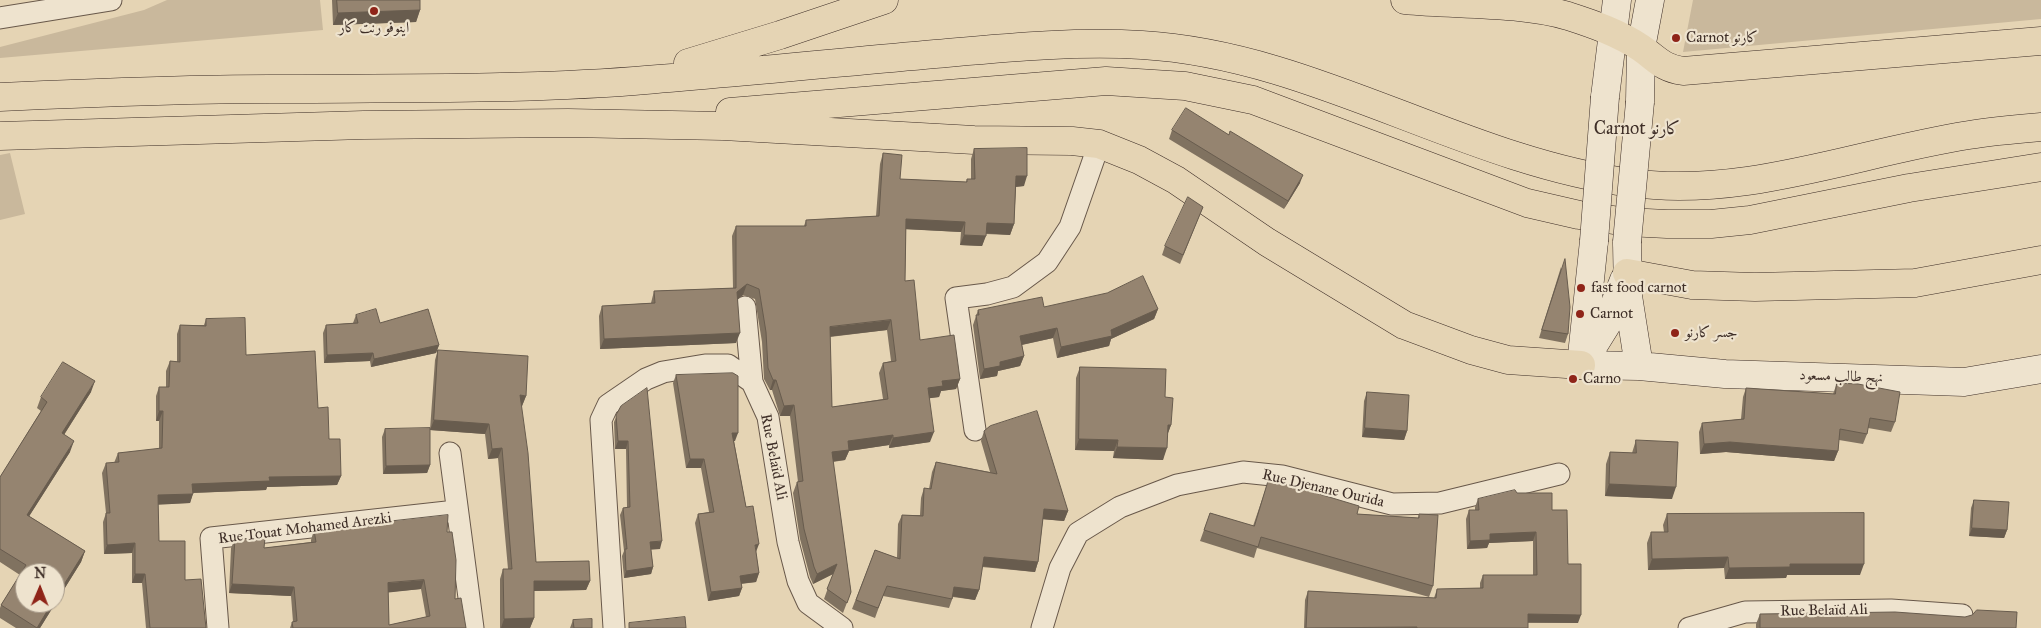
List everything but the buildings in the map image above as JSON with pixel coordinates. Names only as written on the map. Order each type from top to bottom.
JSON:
[{"type":"highway","points":[[525,86],[692,62],[884,0]]},
{"type":"highway","points":[[1405,0],[1528,4],[1612,32],[1641,48],[1669,69],[1683,71],[2017,41],[2041,41]]},
{"type":"highway","points":[[0,97],[138,90],[525,86],[633,81],[1019,47],[1088,43],[1190,50],[1256,64],[1339,91],[1494,150],[1549,168],[1628,182],[1681,187],[1749,182],[1968,135],[2041,127]]},
{"type":"highway","points":[[568,123],[744,111],[1106,81],[1186,86],[1253,100],[1527,203],[1579,215],[1627,222],[1667,224],[1711,224],[1750,220],[1908,188],[2041,167]]},
{"type":"highway","points":[[0,136],[364,125],[568,123],[723,126],[974,140],[1072,141],[1099,144],[1139,160],[1176,180],[1267,242],[1404,325],[1471,350],[1508,360],[1581,365]]},
{"type":"highway","points":[[1627,273],[1692,285],[1755,287],[1915,283],[2041,260]]},
{"type":"main road","points":[[1581,365],[1593,253],[1605,90],[1617,0]]},
{"type":"main road","points":[[1639,366],[1631,323],[1627,273],[1627,242],[1640,94],[1641,48],[1650,1]]},
{"type":"main road","points":[[1605,90],[1640,94]]},
{"type":"main road","points":[[1593,253],[1627,273]]},
{"type":"main road","points":[[1581,365],[1608,322],[1627,273]]},
{"type":"main road","name":"نهج طالب مسعود","points":[[1581,365],[1639,366],[1724,374],[1964,382],[2041,369]]},
{"type":"street","points":[[0,18],[111,0]]},
{"type":"street","points":[[975,430],[956,298],[987,294],[1013,287],[1046,262],[1070,228],[1099,144]]},
{"type":"street","points":[[745,307],[752,382]]},
{"type":"street","points":[[614,628],[601,433],[601,420],[608,405],[646,380],[662,372],[705,364],[728,365],[752,382]]},
{"type":"street","name":"Rue Belaïd Ali","points":[[752,382],[768,417],[788,542],[798,581],[808,603],[842,628]]},
{"type":"street","points":[[450,453],[472,628]]},
{"type":"street","name":"Rue Djenane Ourida","points":[[1042,628],[1060,568],[1078,533],[1120,507],[1177,485],[1243,472],[1282,476],[1392,504],[1440,503],[1559,474]]},
{"type":"street","name":"Rue Touat Mohamed Arezki","points":[[218,628],[211,538],[456,511]]},
{"type":"street","name":"Rue Belaïd Ali","points":[[1689,628],[1745,612],[1891,610],[1962,615]]},
{"type":"shaded area","points":[[167,0],[320,0],[323,30],[0,58],[0,47],[144,10]]},
{"type":"shaded area","points":[[1693,0],[2041,0],[2041,19],[1683,52]]},
{"type":"shaded area","points":[[10,153],[25,214],[0,220],[0,155]]},
{"type":"place","name":"اينوفو رنت كار","points":[[374,11]]},
{"type":"place","name":"Carnot كارنو","points":[[1676,38]]},
{"type":"place","name":"fast food carnot","points":[[1581,288]]},
{"type":"place","name":"Carnot","points":[[1580,314]]},
{"type":"place","name":"جسر كارنو","points":[[1675,333]]},
{"type":"place","name":"Carno","points":[[1573,379]]},
{"type":"district","name":"Carnot كارنو","points":[[1637,130]]}]
